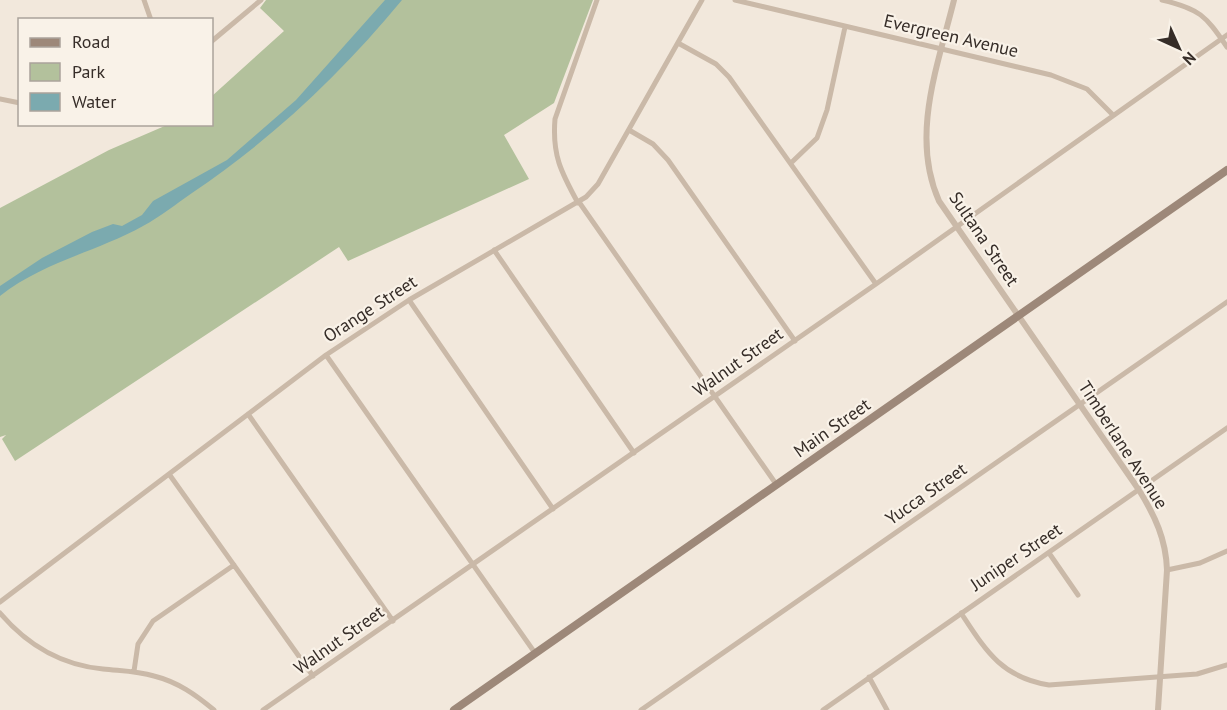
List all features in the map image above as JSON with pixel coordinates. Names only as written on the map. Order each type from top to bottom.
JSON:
[{"type":"main road","name":"Main Street","points":[[454,710],[1227,170]]},
{"type":"street","points":[[144,0],[150,18]]},
{"type":"street","points":[[213,39],[261,0]]},
{"type":"street","points":[[597,0],[555,119],[553,139],[556,159],[578,202],[776,484]]},
{"type":"street","name":"Orange Street","points":[[0,602],[326,355],[409,300],[578,202],[598,184],[702,0]]},
{"type":"street","name":"Evergreen Avenue","points":[[735,0],[1051,75],[1087,89],[1113,115]]},
{"type":"street","name":"Sultana Street","points":[[954,0],[930,99],[925,149],[934,190],[1018,316]]},
{"type":"street","points":[[1162,0],[1186,6],[1206,17],[1224,37],[1227,47]]},
{"type":"street","points":[[792,162],[817,138],[827,110],[845,27]]},
{"type":"street","name":"Walnut Street","points":[[263,710],[876,284],[1224,37]]},
{"type":"street","points":[[678,43],[716,64],[792,162],[876,284]]},
{"type":"street","points":[[0,99],[18,103]]},
{"type":"street","points":[[630,130],[653,144],[668,160],[795,340]]},
{"type":"street","points":[[494,250],[634,453]]},
{"type":"street","points":[[409,300],[553,509]]},
{"type":"street","name":"Yucca Street","points":[[646,709],[1227,302]]},
{"type":"street","name":"Timberlane Avenue","points":[[1018,316],[1139,490],[1163,538],[1167,570],[1158,710]]},
{"type":"street","points":[[326,355],[536,653]]},
{"type":"street","points":[[248,414],[393,621]]},
{"type":"street","name":"Juniper Street","points":[[823,710],[1227,429]]},
{"type":"street","points":[[170,474],[313,676]]},
{"type":"street","points":[[1167,570],[1200,563],[1227,551]]},
{"type":"street","points":[[1049,553],[1078,596]]},
{"type":"street","points":[[134,671],[138,644],[153,621],[234,565]]},
{"type":"street","points":[[961,613],[999,665],[1013,675],[1033,683],[1049,685],[1197,674],[1227,665]]},
{"type":"street","points":[[0,614],[25,638],[60,661],[83,667],[134,671],[179,685],[214,710]]},
{"type":"street","points":[[869,677],[887,710]]},
{"type":"green space","points":[[266,0],[593,0],[554,103],[504,135],[529,179],[348,261],[339,247],[15,461],[2,439],[6,435],[0,437],[0,208],[109,150],[165,126],[213,126],[213,95],[284,31],[260,8]]},
{"type":"water","points":[[385,0],[402,0],[330,79],[278,128],[250,150],[149,222],[125,235],[34,274],[0,296],[0,286],[42,258],[92,232],[113,224],[122,226],[142,215],[153,201],[227,160],[296,100]]}]
